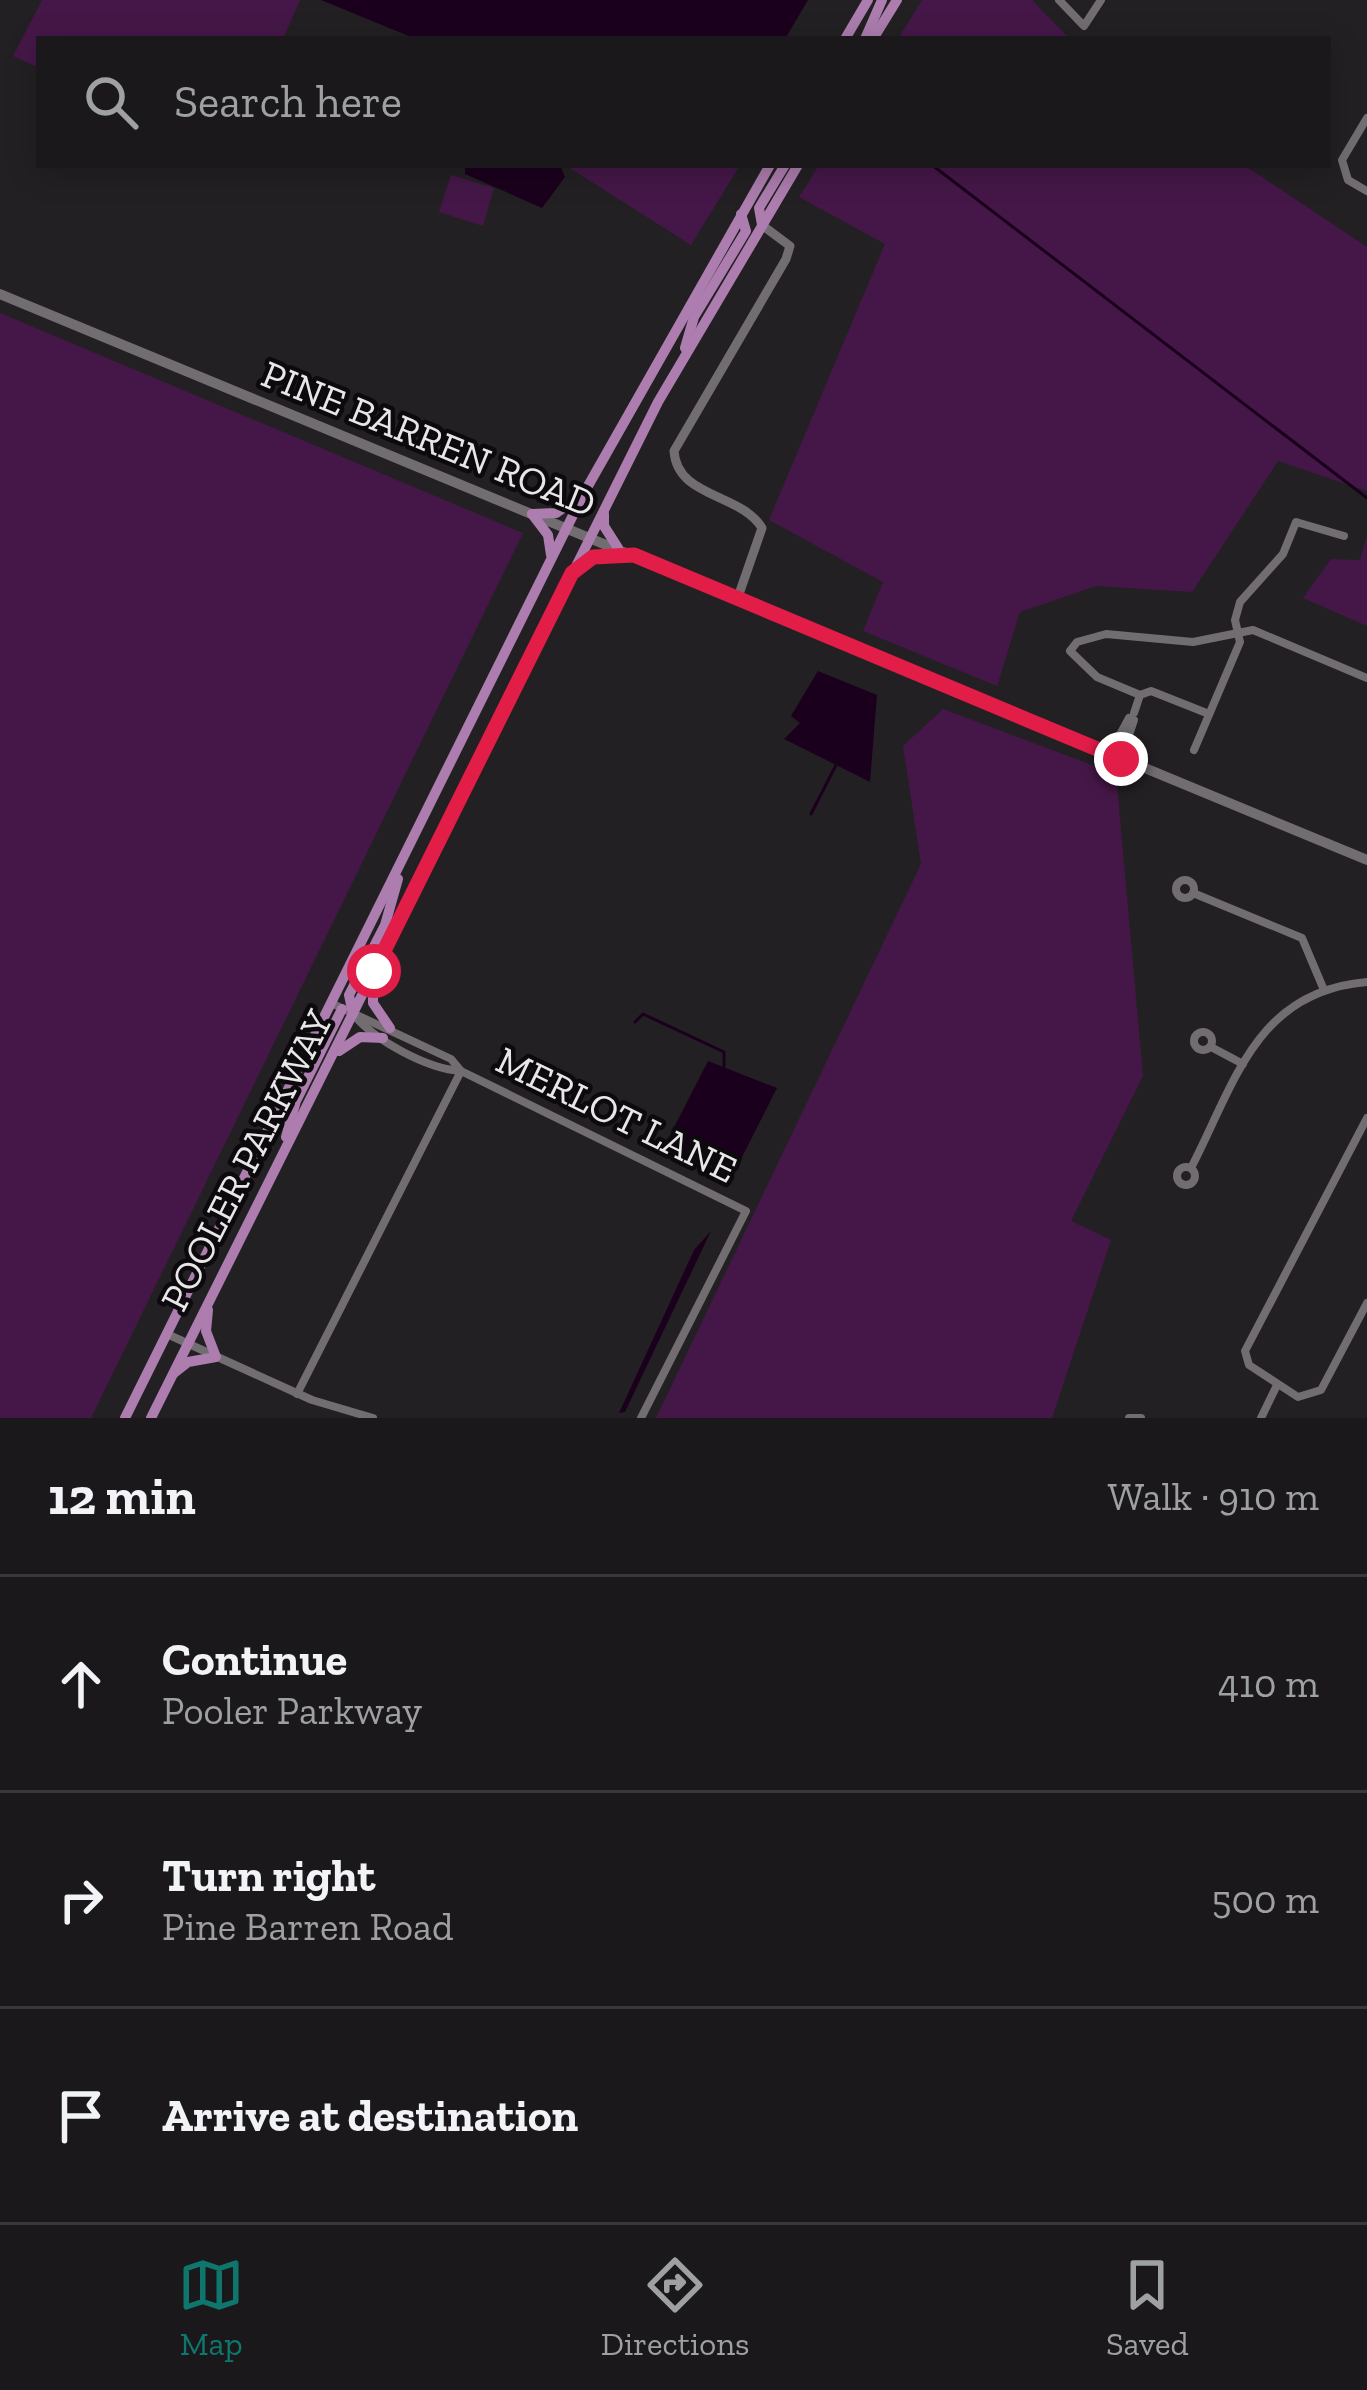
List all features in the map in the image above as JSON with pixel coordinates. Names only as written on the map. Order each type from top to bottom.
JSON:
[{"type":"main road","points":[[847,36],[868,0]]},
{"type":"main road","points":[[870,36],[883,0]]},
{"type":"main road","points":[[871,36],[896,0]]},
{"type":"main road","name":"POOLER PARKWAY","points":[[125,1418],[342,1008],[406,853],[584,493],[768,168]]},
{"type":"main road","points":[[762,225],[759,208],[783,168]]},
{"type":"main road","name":"POOLER PARKWAY","points":[[151,1418],[332,1058],[342,1008],[374,971],[606,505],[681,363],[796,168]]},
{"type":"main road","points":[[681,363],[694,317],[746,231],[741,214]]},
{"type":"main road","name":"PINE BARREN ROAD","points":[[0,294],[1367,860]]},
{"type":"main road","points":[[532,514],[556,513],[584,493]]},
{"type":"main road","points":[[606,505],[604,526],[618,548]]},
{"type":"main road","points":[[532,514],[548,535],[551,559]]},
{"type":"main road","points":[[572,573],[593,557],[634,555]]},
{"type":"main road","points":[[279,1164],[296,1101],[385,925],[406,853]]},
{"type":"main road","points":[[332,1058],[361,1036],[387,1033],[373,1004],[374,971]]},
{"type":"main road","points":[[170,1376],[188,1362],[216,1357],[206,1330],[208,1306]]},
{"type":"street","points":[[1060,0],[1084,26],[1101,0]]},
{"type":"street","points":[[1367,118],[1342,160],[1348,180],[1367,191]]},
{"type":"street","points":[[738,597],[761,529],[754,516],[684,479],[674,452],[785,259],[790,246],[762,225]]},
{"type":"street","points":[[1194,750],[1240,642],[1235,620],[1242,599],[1283,554],[1295,522],[1344,536]]},
{"type":"street","points":[[1209,714],[1155,692],[1140,694],[1096,677],[1070,651],[1075,644],[1109,633],[1193,642],[1256,631],[1367,678]]},
{"type":"street","points":[[1115,756],[1140,694]]},
{"type":"street","points":[[1193,893],[1302,938],[1324,990]]},
{"type":"street","points":[[1191,1168],[1269,1023],[1324,990],[1367,982]]},
{"type":"street","name":"MERLOT LANE","points":[[342,1008],[445,1070],[461,1071],[746,1211],[641,1418]]},
{"type":"street","points":[[1211,1047],[1243,1064]]},
{"type":"street","points":[[297,1394],[461,1071]]},
{"type":"street","points":[[1367,1118],[1245,1351],[1256,1373],[1298,1396],[1321,1390],[1367,1303]]},
{"type":"street","points":[[167,1334],[297,1394],[373,1418]]},
{"type":"street","points":[[1261,1418],[1277,1385]]},
{"type":"street","points":[[1129,1418],[1141,1418]]},
{"type":"shaded area","points":[[42,0],[300,0],[284,36],[36,36],[36,67],[13,56]]},
{"type":"shaded area","points":[[321,0],[808,0],[787,36],[409,36]]},
{"type":"shaded area","points":[[922,0],[1032,0],[1067,36],[900,36]]},
{"type":"shaded area","points":[[465,168],[561,168],[565,177],[542,208],[465,174]]},
{"type":"shaded area","points":[[570,168],[738,168],[691,245]]},
{"type":"shaded area","points":[[817,168],[1248,168],[1367,247],[1367,491],[1278,461],[1192,592],[1096,586],[1020,612],[997,686],[863,631],[883,582],[769,520],[885,244],[799,197]]},
{"type":"shaded area","points":[[451,175],[494,188],[483,226],[439,212]]},
{"type":"shaded area","points":[[0,313],[523,533],[91,1418],[0,1418]]},
{"type":"shaded area","points":[[1367,536],[1367,626],[1303,598],[1331,559],[1360,560]]},
{"type":"shaded area","points":[[818,671],[877,695],[870,782],[784,739],[800,723],[791,716]]},
{"type":"shaded area","points":[[943,709],[1116,774],[1143,1076],[1071,1221],[1111,1240],[1052,1418],[656,1418],[921,864],[903,746]]},
{"type":"shaded area","points":[[708,1061],[777,1088],[733,1175],[666,1143]]},
{"type":"shaded area","points":[[711,1231],[625,1412],[619,1413],[694,1250]]},
{"type":"waterway","points":[[936,168],[1367,498]]},
{"type":"waterway","points":[[811,814],[836,765]]},
{"type":"waterway","points":[[635,1022],[643,1014],[724,1052],[724,1067]]},
{"type":"route","points":[[374,971],[572,573],[593,557],[634,555],[1121,759]]}]
